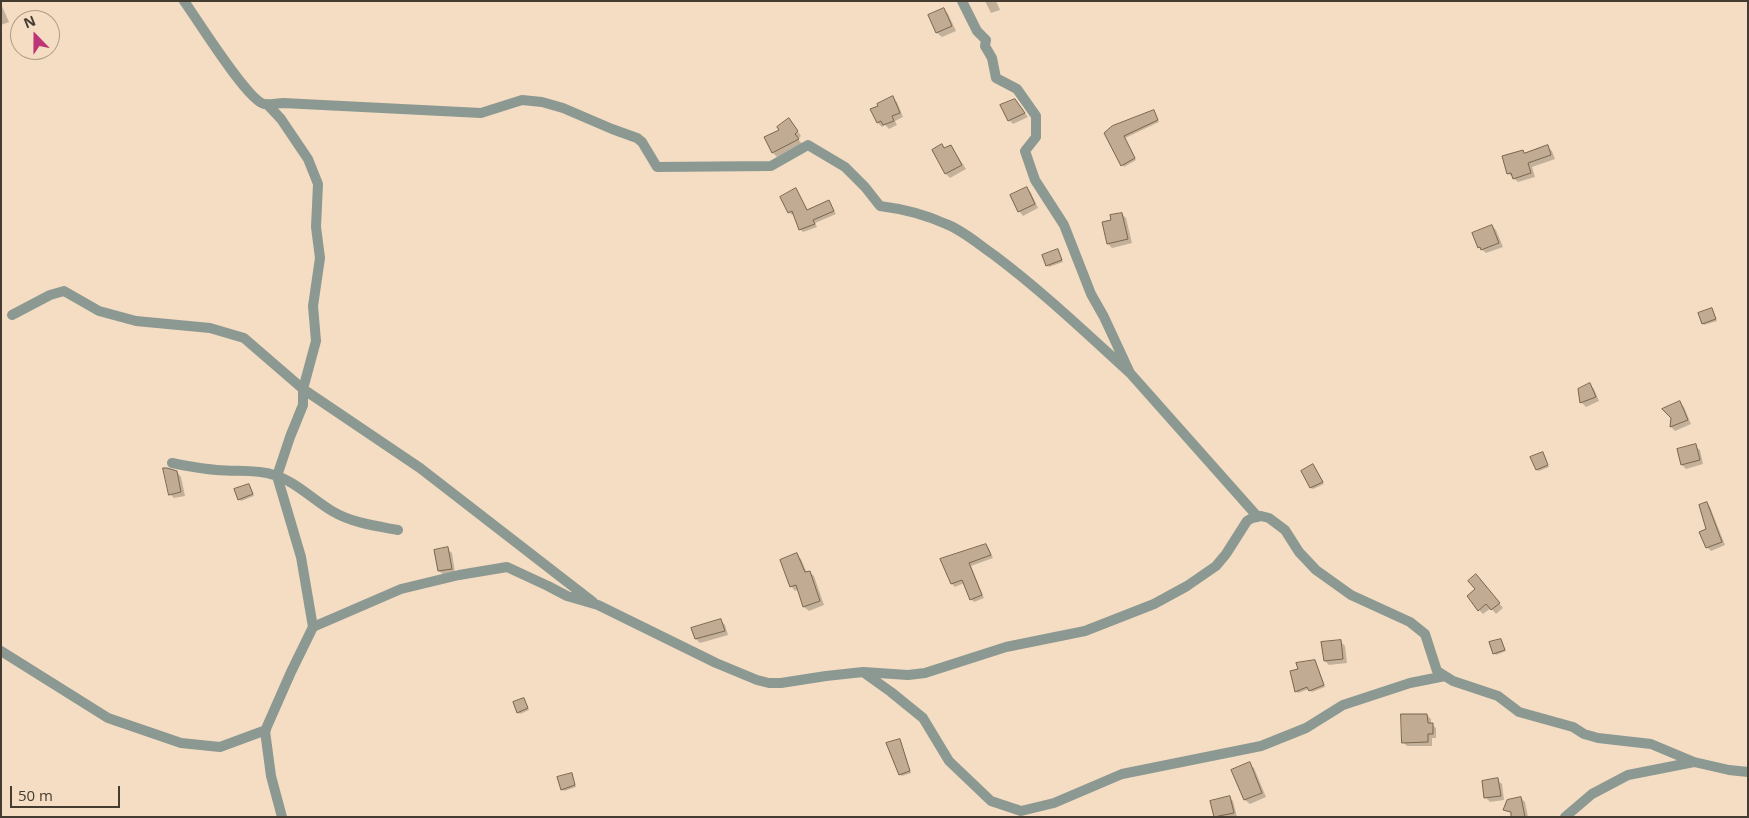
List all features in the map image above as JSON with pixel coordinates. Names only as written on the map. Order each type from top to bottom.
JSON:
[{"type":"street","points":[[184,1],[239,80],[261,103],[481,113],[522,100],[542,102],[563,108],[637,138],[642,142],[657,167],[771,166],[808,145],[845,167],[865,187],[880,206],[908,210],[947,224],[965,234],[1007,265],[1130,373],[1257,516]]},
{"type":"street","points":[[962,1],[977,31],[986,40],[985,46],[992,58],[996,78],[1017,89],[1036,116],[1036,137],[1025,152],[1035,180],[1064,225],[1091,294],[1130,373]]},
{"type":"street","points":[[267,104],[281,119],[308,159],[318,184],[316,227],[320,258],[313,306],[316,341],[303,390],[303,405],[277,476],[301,557],[313,627],[266,730],[271,776],[282,817]]},
{"type":"street","points":[[12,314],[50,295],[64,292],[99,311],[136,321],[210,328],[244,338],[303,390],[420,468],[598,605],[709,660],[757,680],[781,683],[863,672],[908,675],[925,673],[1006,647],[1070,634],[1107,623],[1154,604],[1204,576],[1226,554],[1247,521],[1257,516],[1269,518],[1285,530],[1299,552],[1316,570],[1351,595],[1410,622],[1425,634],[1437,671],[1453,681],[1498,696],[1519,712],[1573,727],[1584,734],[1598,738],[1623,739],[1651,744],[1694,762],[1748,772]]},
{"type":"street","points":[[172,463],[216,470],[264,473],[277,476],[343,517],[398,530]]},
{"type":"street","points":[[313,627],[401,589],[459,575],[507,567],[567,596],[598,605]]},
{"type":"street","points":[[1,651],[108,718],[181,743],[220,747],[266,730]]},
{"type":"street","points":[[863,672],[892,692],[923,718],[949,761],[991,801],[1020,810]]},
{"type":"street","points":[[1008,817],[1020,810],[1054,803],[1122,774],[1262,746],[1306,728],[1343,705],[1410,683],[1445,676]]},
{"type":"street","points":[[1565,817],[1592,794],[1628,775],[1694,762]]},
{"type":"building","points":[[944,8],[952,26],[936,33],[928,15]]},
{"type":"building","points":[[893,96],[900,113],[892,116],[894,121],[883,125],[881,121],[877,123],[870,109]]},
{"type":"building","points":[[1015,99],[1025,113],[1008,121],[1000,105]]},
{"type":"building","points":[[1154,110],[1158,120],[1124,136],[1135,158],[1121,166],[1104,133],[1112,126]]},
{"type":"building","points":[[789,118],[798,131],[795,134],[799,139],[772,153],[764,137],[779,130],[777,127]]},
{"type":"building","points":[[942,144],[944,148],[951,145],[962,165],[945,174],[932,150]]},
{"type":"building","points":[[1548,145],[1551,155],[1528,163],[1531,173],[1513,179],[1511,173],[1507,174],[1502,156],[1523,150],[1524,153]]},
{"type":"building","points":[[1027,187],[1035,204],[1018,212],[1010,195]]},
{"type":"building","points":[[796,188],[807,210],[829,200],[834,211],[813,220],[815,224],[799,230],[792,211],[788,213],[780,197]]},
{"type":"building","points":[[1122,213],[1128,239],[1107,244],[1102,222],[1111,220],[1110,215]]},
{"type":"building","points":[[1492,225],[1499,243],[1481,250],[1480,247],[1478,248],[1472,233]]},
{"type":"building","points":[[1058,249],[1062,260],[1046,266],[1042,255]]},
{"type":"building","points":[[1712,308],[1716,319],[1702,324],[1698,313]]},
{"type":"building","points":[[1590,383],[1596,397],[1580,403],[1578,389]]},
{"type":"building","points":[[1680,401],[1688,420],[1670,427],[1671,418],[1662,409]]},
{"type":"building","points":[[1696,444],[1700,460],[1681,465],[1677,449]]},
{"type":"building","points":[[1543,452],[1548,465],[1536,470],[1530,457]]},
{"type":"building","points":[[1313,464],[1323,482],[1310,488],[1301,471]]},
{"type":"building","points":[[163,468],[177,471],[181,492],[169,495]]},
{"type":"building","points":[[249,484],[253,494],[238,500],[234,489]]},
{"type":"building","points":[[1707,502],[1722,542],[1706,548],[1699,532],[1706,529],[1699,505]]},
{"type":"building","points":[[986,544],[991,555],[969,563],[982,595],[970,600],[962,580],[951,584],[940,559]]},
{"type":"building","points":[[448,547],[452,569],[438,571],[434,550]]},
{"type":"building","points":[[797,553],[805,572],[810,571],[820,601],[803,607],[796,585],[790,587],[780,560]]},
{"type":"building","points":[[1476,574],[1500,603],[1491,610],[1486,604],[1478,611],[1467,596],[1475,589],[1468,581]]},
{"type":"building","points":[[721,619],[725,631],[695,639],[691,628]]},
{"type":"building","points":[[1501,639],[1505,650],[1493,654],[1489,642]]},
{"type":"building","points":[[1341,640],[1343,659],[1324,661],[1321,642]]},
{"type":"building","points":[[1315,660],[1324,685],[1309,691],[1307,687],[1295,692],[1290,671],[1298,669],[1296,663]]},
{"type":"building","points":[[524,698],[528,708],[517,713],[513,702]]},
{"type":"building","points":[[1401,714],[1427,714],[1428,723],[1433,723],[1433,734],[1428,734],[1428,742],[1402,743]]},
{"type":"building","points":[[900,739],[910,771],[899,775],[886,743]]},
{"type":"building","points":[[1250,762],[1262,793],[1244,800],[1231,770]]},
{"type":"building","points":[[572,773],[575,785],[561,790],[557,777]]},
{"type":"building","points":[[1498,778],[1501,796],[1484,798],[1482,781]]},
{"type":"building","points":[[1230,796],[1234,813],[1214,817],[1210,801]]},
{"type":"building","points":[[1521,797],[1525,817],[1511,817],[1511,812],[1503,810],[1507,800]]}]
